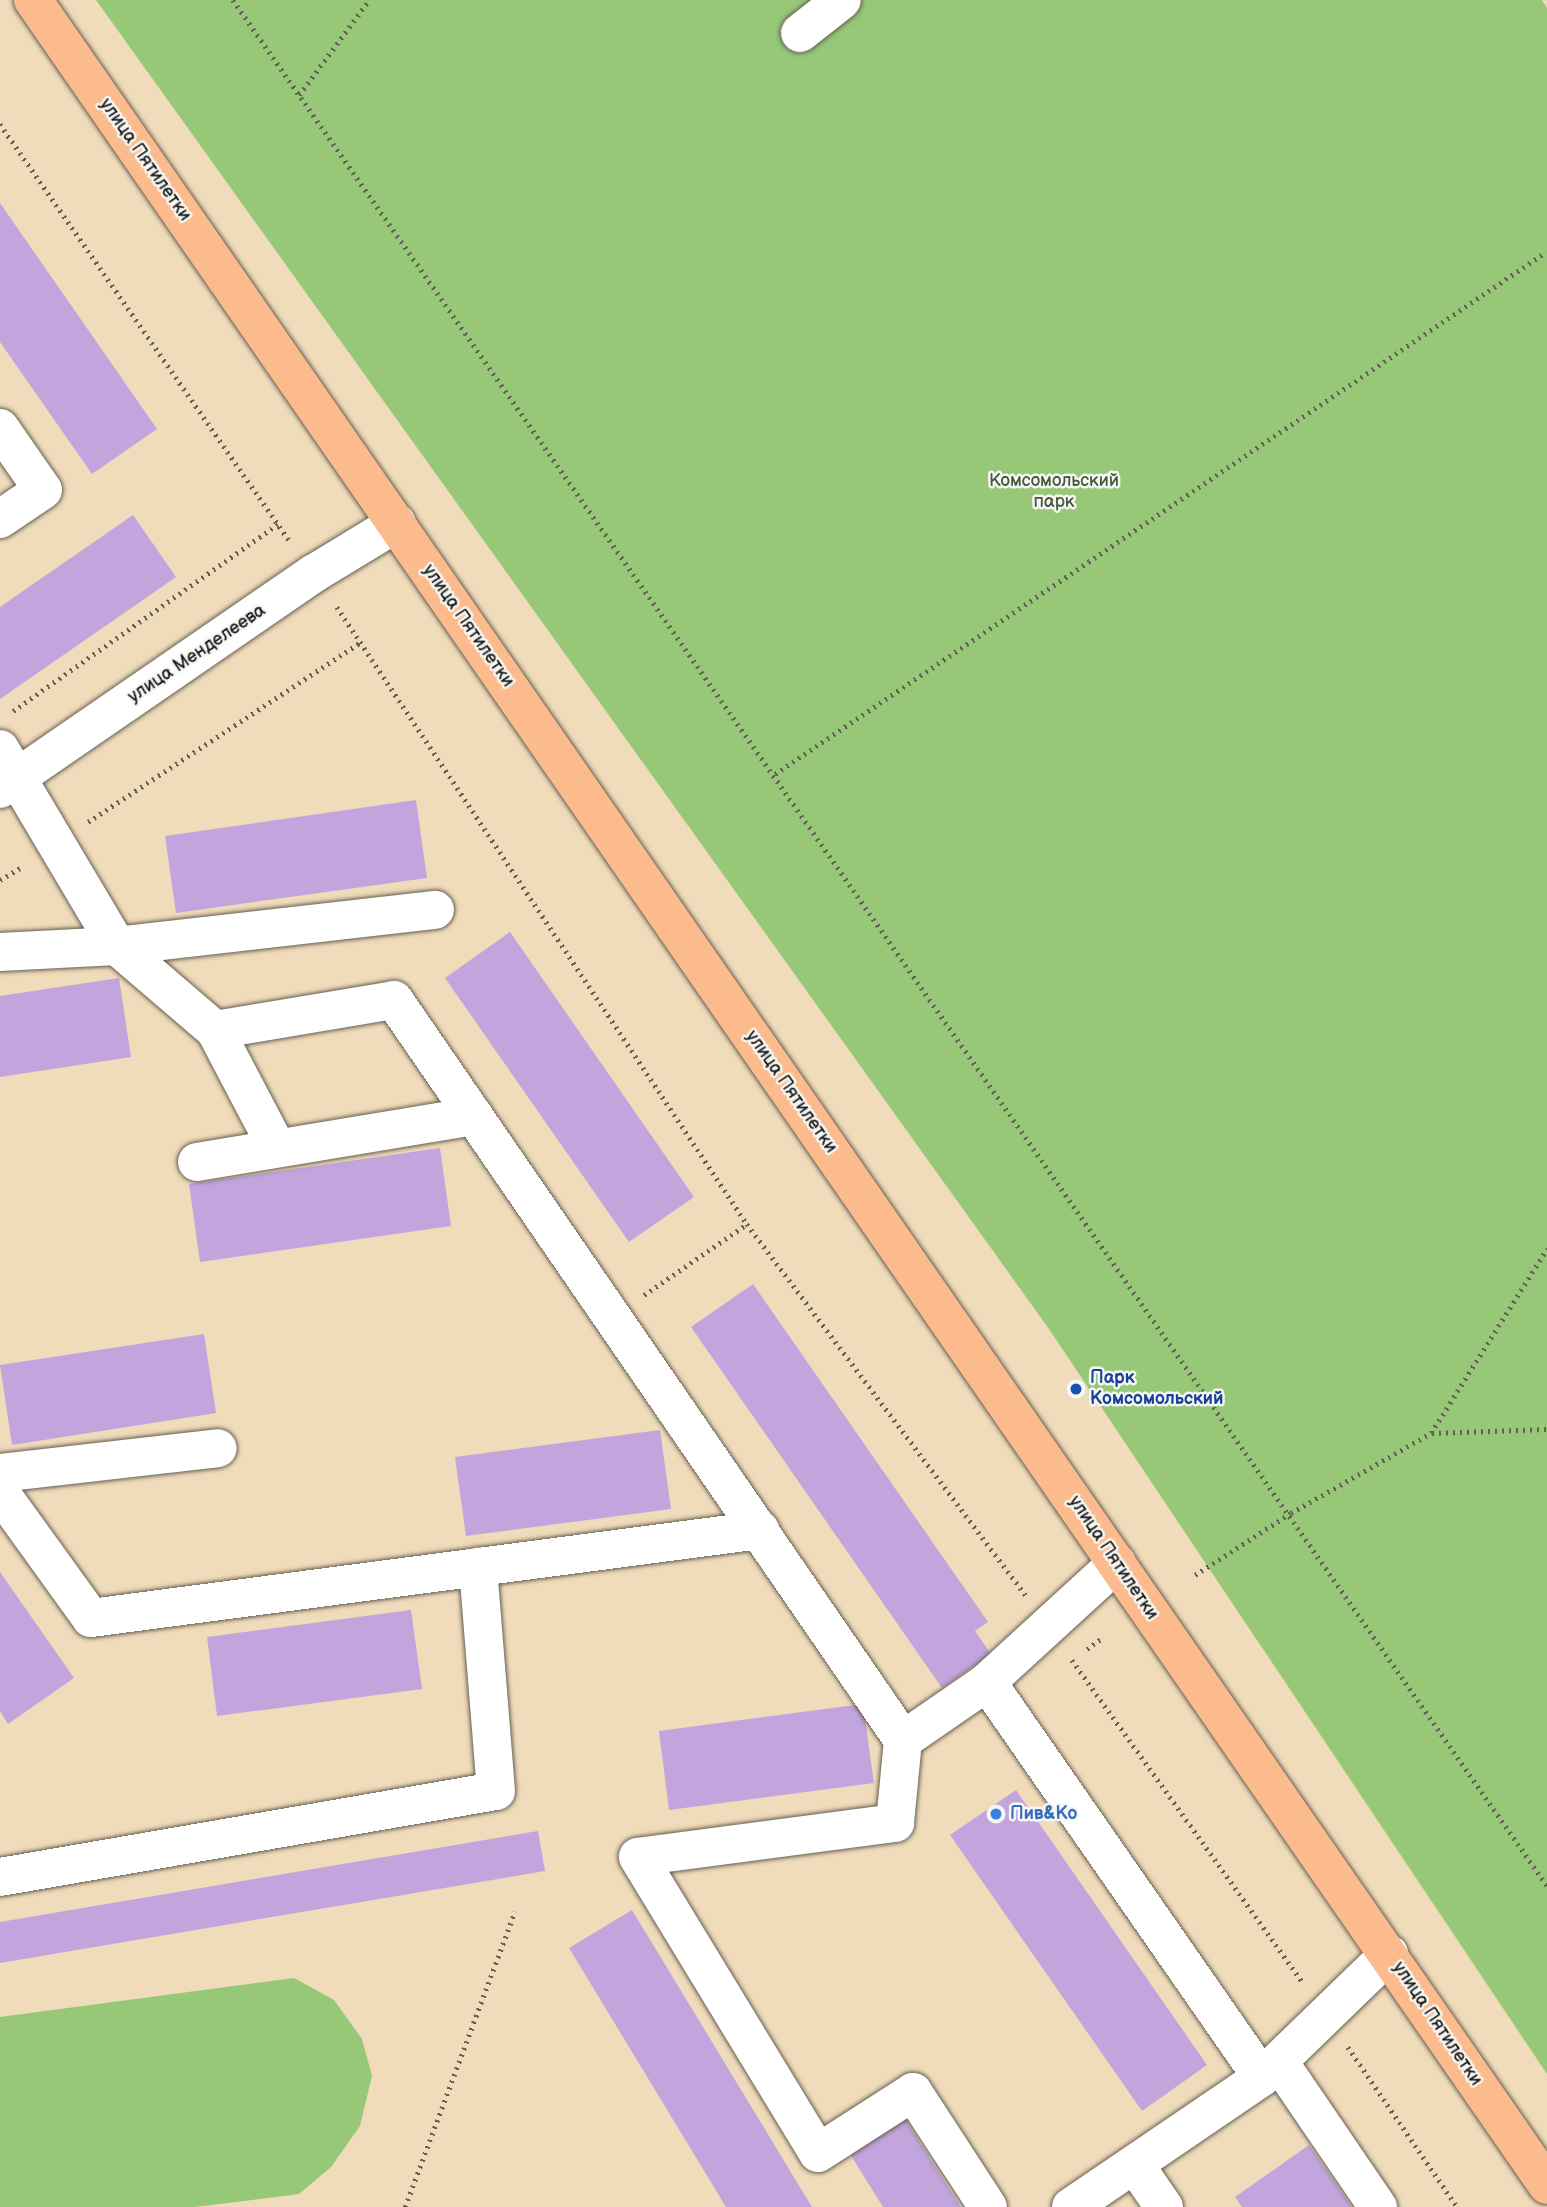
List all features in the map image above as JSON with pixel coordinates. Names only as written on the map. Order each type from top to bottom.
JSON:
[{"type":"main road","name":"улица Пятилетки","points":[[33,0],[1547,2185]]},
{"type":"street","points":[[800,33],[842,0]]},
{"type":"street","points":[[0,428],[43,490],[0,519]]},
{"type":"street","name":"улица Менделеева","points":[[6,772],[313,574],[397,523]]},
{"type":"street","points":[[6,772],[58,843],[117,947],[215,1030],[276,1148]]},
{"type":"street","points":[[0,951],[117,947],[435,910]]},
{"type":"street","points":[[215,1030],[394,1000],[903,1740],[895,1823],[638,1857],[818,2153],[913,2092],[988,2207]]},
{"type":"street","points":[[197,1162],[474,1116]]},
{"type":"street","points":[[0,1474],[218,1448]]},
{"type":"street","points":[[0,1492],[91,1618],[760,1530]]},
{"type":"street","points":[[903,1740],[987,1682],[1117,1563]]},
{"type":"street","points":[[0,1877],[496,1791],[478,1567]]},
{"type":"street","points":[[987,1682],[1271,2070],[1378,2207]]},
{"type":"street","points":[[1071,2207],[1271,2070],[1325,2013],[1389,1954]]},
{"type":"street","points":[[1135,2165],[1164,2207]]},
{"type":"path","points":[[233,0],[1291,1513],[1547,1885]]},
{"type":"path","points":[[299,95],[369,0]]},
{"type":"path","points":[[0,124],[362,641],[747,1224],[1048,1624],[1325,2013],[1457,2207]]},
{"type":"path","points":[[775,774],[1547,251]]},
{"type":"path","points":[[11,713],[278,524]]},
{"type":"path","points":[[0,880],[362,641]]},
{"type":"path","points":[[613,1317],[747,1224]]},
{"type":"path","points":[[1431,1433],[1547,1249]]},
{"type":"path","points":[[1195,1575],[1291,1513],[1431,1433],[1547,1429]]},
{"type":"path","points":[[405,2207],[515,1912]]},
{"type":"green space","name":"Комсомольский парк","points":[[96,0],[1542,0],[1547,8],[1547,2074],[1049,1329]]},
{"type":"green space","points":[[294,1978],[334,2000],[362,2039],[372,2076],[360,2126],[331,2167],[299,2194],[195,2207],[0,2207],[0,2017]]},
{"type":"building","points":[[0,203],[157,429],[92,474],[0,342]]},
{"type":"building","points":[[133,515],[176,577],[0,699],[0,607]]},
{"type":"building","points":[[416,800],[427,878],[176,913],[165,836]]},
{"type":"building","points":[[510,932],[694,1197],[629,1242],[445,978]]},
{"type":"building","points":[[119,978],[131,1057],[0,1077],[0,996]]},
{"type":"building","points":[[440,1148],[451,1226],[200,1262],[189,1184]]},
{"type":"building","points":[[753,1284],[988,1622],[975,1631],[991,1654],[942,1688],[691,1327]]},
{"type":"building","points":[[204,1334],[216,1413],[12,1445],[0,1365]]},
{"type":"building","points":[[660,1430],[671,1509],[466,1536],[455,1457]]},
{"type":"building","points":[[0,1572],[74,1678],[8,1724],[0,1711]]},
{"type":"building","points":[[411,1610],[422,1689],[217,1716],[207,1637]]},
{"type":"building","points":[[863,1704],[874,1783],[669,1810],[659,1731]]},
{"type":"building","points":[[1016,1790],[1207,2065],[1142,2111],[950,1835]]},
{"type":"building","points":[[538,1831],[545,1871],[0,1963],[0,1922]]},
{"type":"building","points":[[632,1910],[812,2207],[726,2207],[569,1948]]},
{"type":"building","points":[[905,2119],[961,2207],[883,2207],[850,2154]]},
{"type":"building","points":[[1309,2145],[1352,2207],[1242,2207],[1235,2197]]},
{"type":"place","name":"Парк Комсомольский","points":[[1076,1389]]},
{"type":"place","name":"Пив&Ко","points":[[996,1814]]}]
